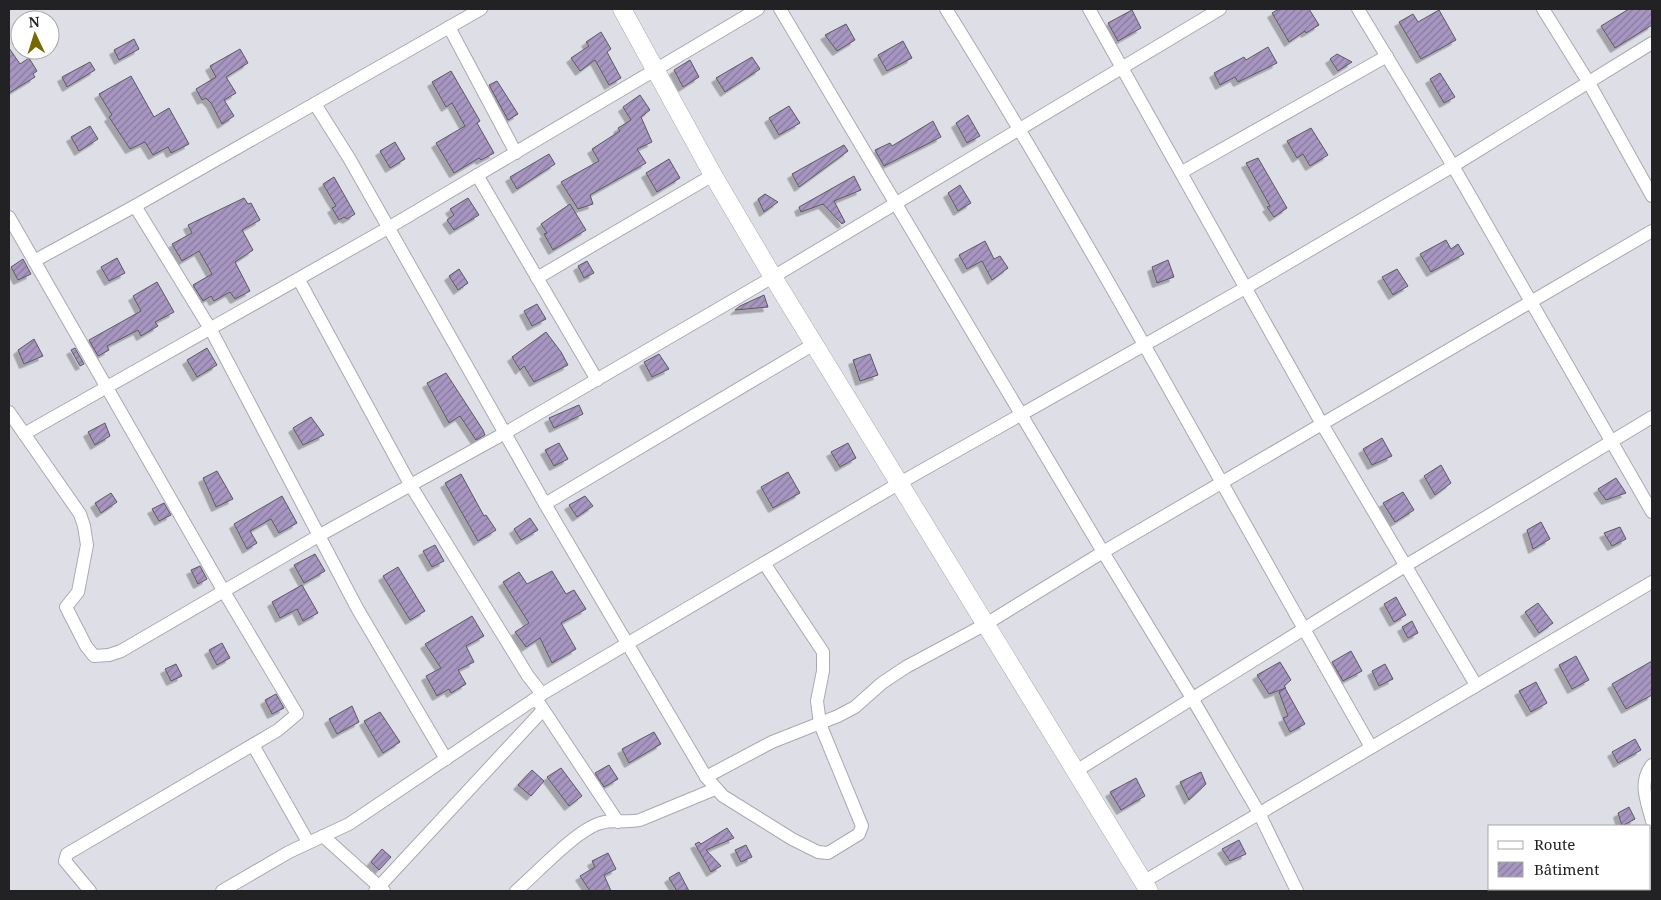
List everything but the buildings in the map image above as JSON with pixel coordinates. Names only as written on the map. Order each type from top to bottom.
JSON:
[{"type":"main road","points":[[622,9],[657,69],[713,175],[773,278],[1146,886]]},
{"type":"street","points":[[34,261],[135,206],[481,9]]},
{"type":"street","points":[[24,434],[107,386],[211,330],[388,228],[758,9]]},
{"type":"street","points":[[780,9],[1192,698],[1259,813],[1297,891]]},
{"type":"street","points":[[946,9],[1020,128],[1145,345],[1371,747]]},
{"type":"street","points":[[1089,9],[1322,424],[1476,686]]},
{"type":"street","points":[[9,412],[80,514],[87,546],[78,592],[66,607],[86,646],[94,656],[109,655],[121,651],[223,590],[505,433],[773,278],[1220,9]]},
{"type":"street","points":[[1358,9],[1453,166],[1652,512]]},
{"type":"street","points":[[1543,9],[1589,83],[1652,196]]},
{"type":"street","points":[[449,27],[516,152]]},
{"type":"street","points":[[222,891],[308,842],[349,824],[539,697],[898,484],[1145,345],[1453,166],[1652,43]]},
{"type":"street","points":[[1182,172],[1387,56]]},
{"type":"street","points":[[315,104],[545,504],[706,777],[715,789],[758,818],[818,852],[828,853],[859,834],[862,826],[820,724],[817,701],[823,671],[823,652],[764,564]]},
{"type":"street","points":[[478,175],[597,380]]},
{"type":"street","points":[[537,278],[713,175]]},
{"type":"street","points":[[135,206],[211,330],[357,608],[446,759]]},
{"type":"street","points":[[9,217],[223,590],[297,714],[290,722],[67,854],[65,861],[68,866],[90,891]]},
{"type":"street","points":[[706,777],[772,742],[820,724],[855,707],[882,683],[906,666],[986,624],[1103,552],[1652,231]]},
{"type":"street","points":[[298,280],[411,486],[528,676],[539,697],[543,710],[618,822]]},
{"type":"street","points":[[545,504],[814,344]]},
{"type":"street","points":[[1076,771],[1405,566],[1652,417]]},
{"type":"street","points":[[1146,886],[1259,813],[1652,582]]},
{"type":"street","points":[[323,836],[380,890],[543,710]]},
{"type":"street","points":[[253,744],[308,842]]},
{"type":"street","points":[[1652,765],[1646,774],[1644,789],[1652,821]]},
{"type":"street","points":[[516,891],[587,828],[604,822],[640,820],[715,789]]}]
